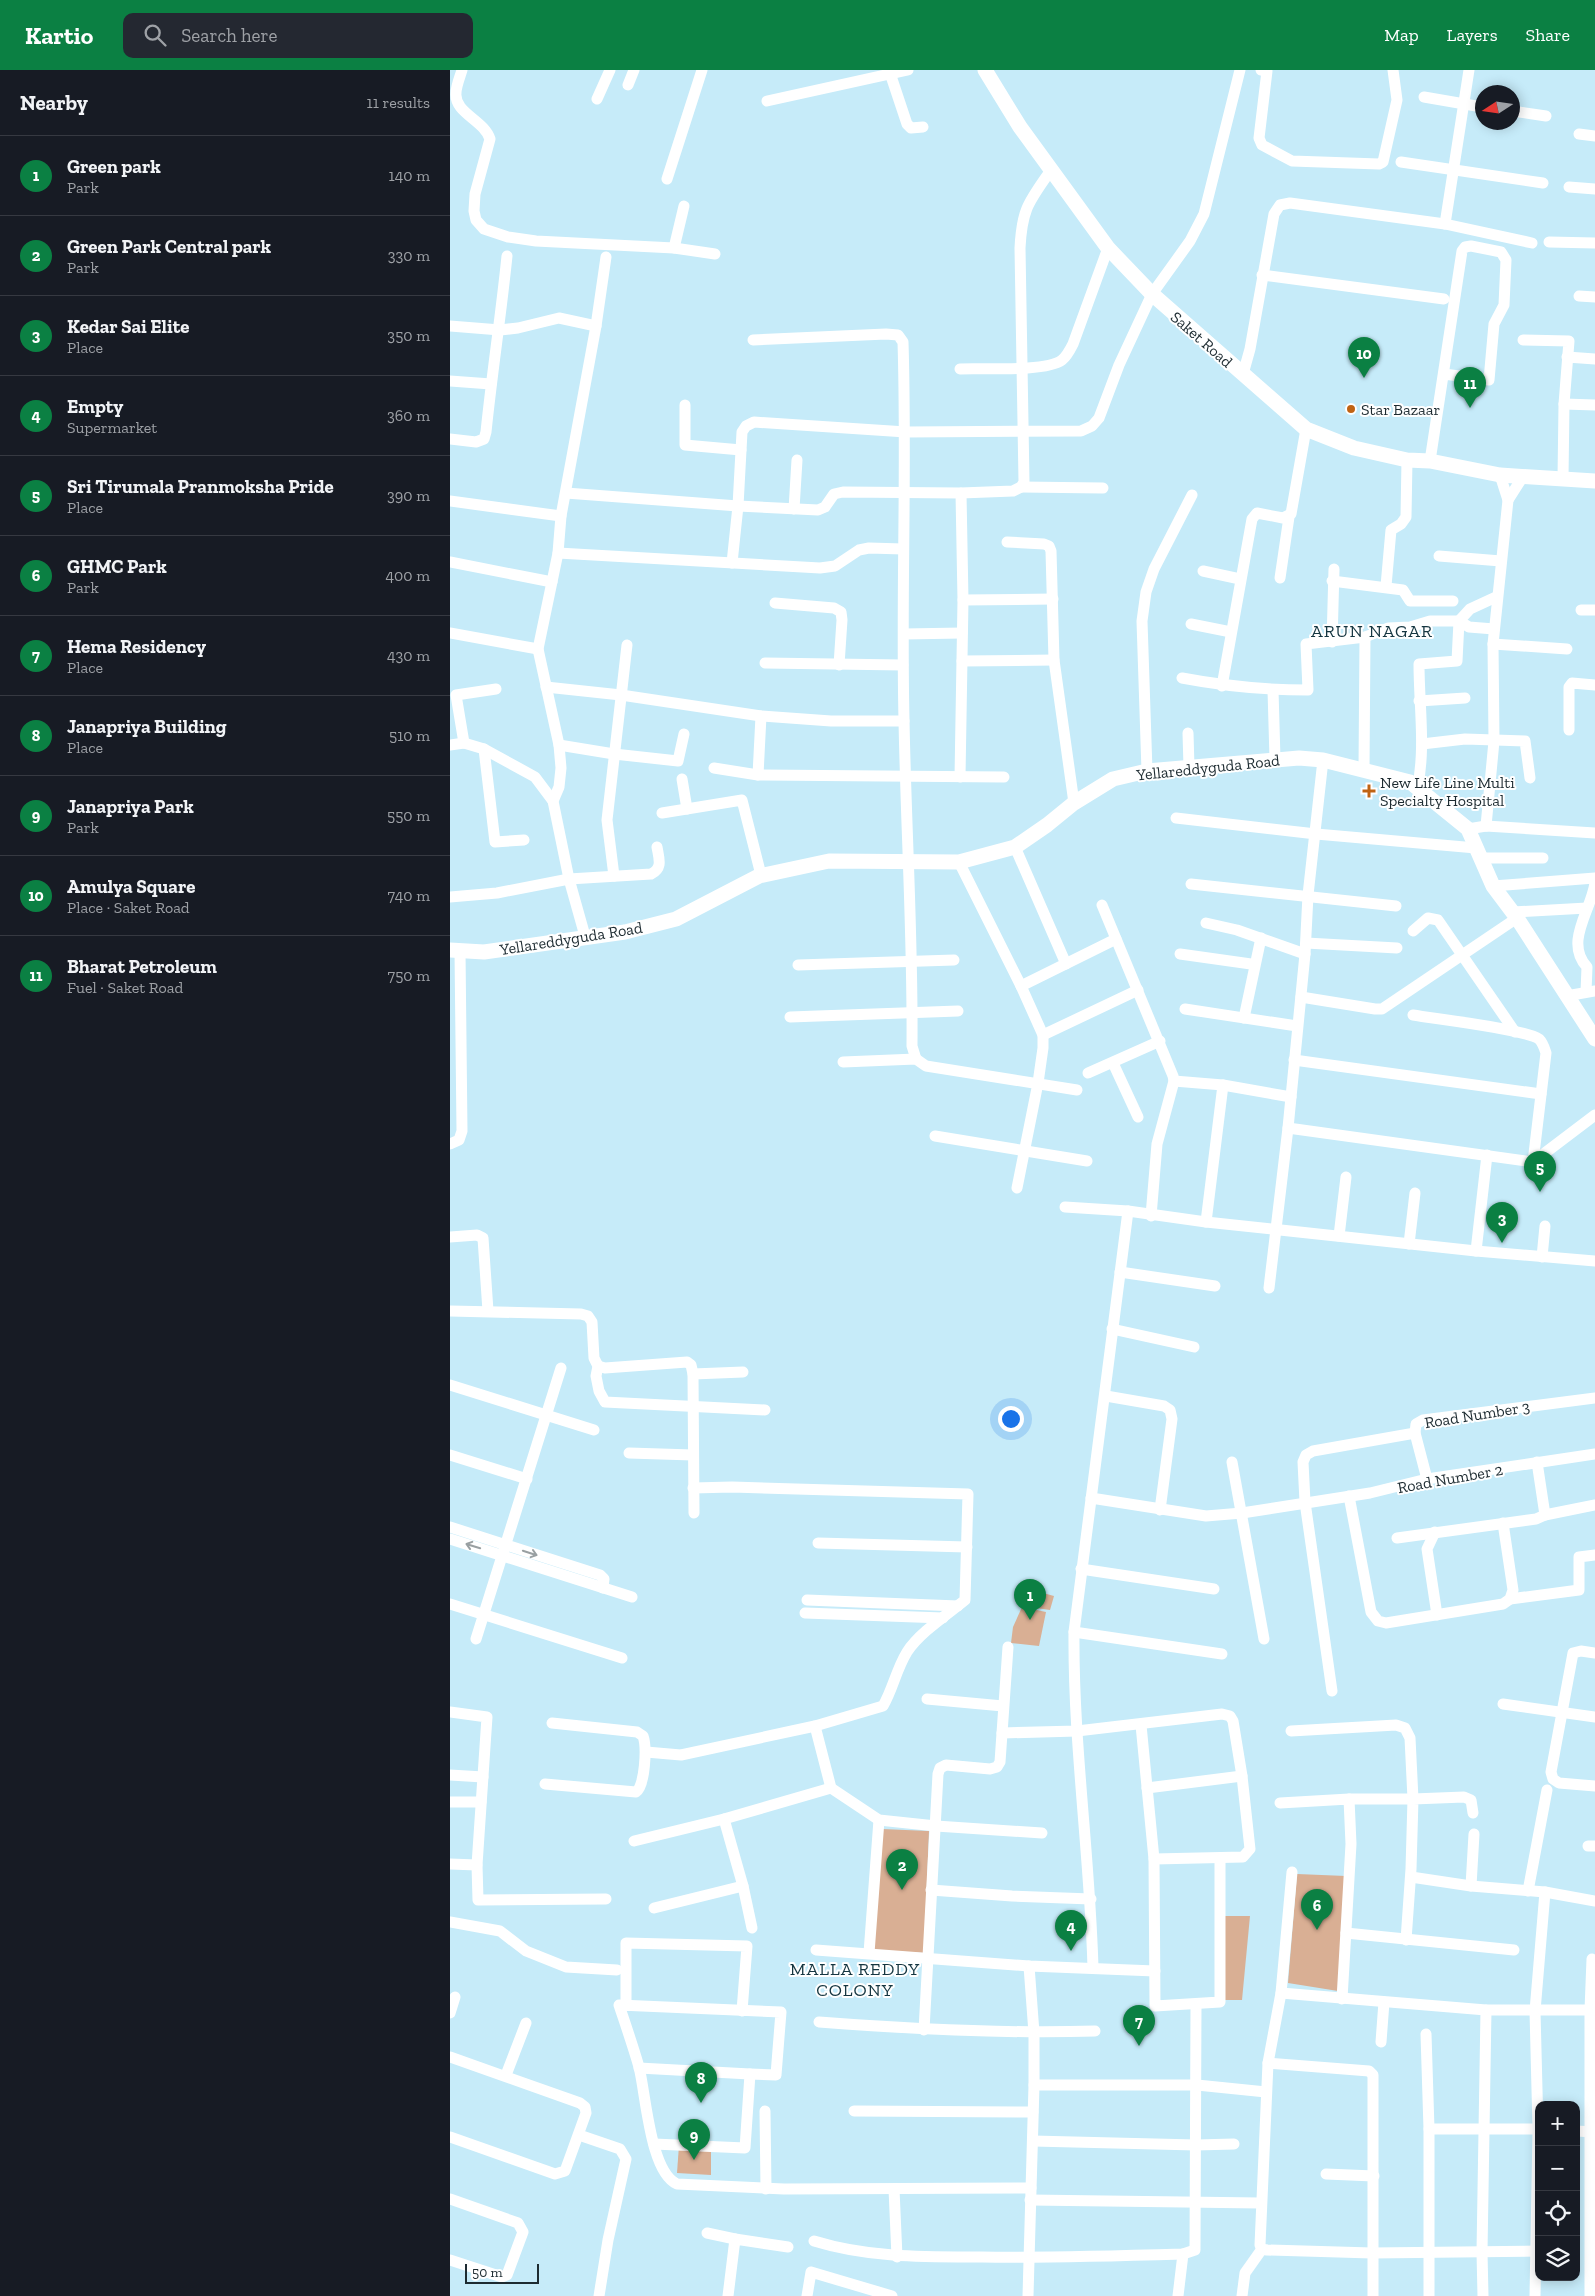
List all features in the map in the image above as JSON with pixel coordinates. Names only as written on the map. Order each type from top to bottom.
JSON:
[{"type":"street","points":[[462,70],[456,94],[458,104],[484,127],[490,139],[475,194],[474,211],[476,220],[484,229],[508,237],[536,241],[674,248],[715,254]]},
{"type":"street","points":[[597,99],[610,70]]},
{"type":"street","points":[[628,85],[634,70]]},
{"type":"street","points":[[668,179],[702,70]]},
{"type":"street","points":[[767,101],[890,72],[908,70]]},
{"type":"street","name":"Saket Road","points":[[986,70],[1020,126],[1108,248],[1152,294],[1306,429],[1354,448],[1407,460],[1430,461],[1511,475],[1595,481]]},
{"type":"street","points":[[732,563],[738,506],[742,432],[746,426],[754,422],[906,432],[1081,431],[1092,426],[1099,418],[1119,365],[1152,294],[1190,241],[1204,214],[1240,70]]},
{"type":"street","points":[[1265,70],[1259,138],[1262,145],[1292,161],[1379,164],[1383,162],[1397,100],[1393,70]]},
{"type":"street","points":[[1446,224],[1469,70]]},
{"type":"street","points":[[890,72],[907,124],[911,128],[923,127]]},
{"type":"street","points":[[1424,97],[1475,106]]},
{"type":"street","points":[[1520,112],[1546,116]]},
{"type":"street","points":[[1579,134],[1595,136]]},
{"type":"street","points":[[1401,162],[1543,183]]},
{"type":"street","points":[[566,493],[818,510],[825,507],[834,494],[843,492],[961,493],[1013,491],[1020,487],[1024,482],[1025,432],[1022,222],[1028,204],[1051,170]]},
{"type":"street","points":[[1569,187],[1595,189]]},
{"type":"street","points":[[1242,374],[1250,349],[1274,214],[1280,205],[1290,203],[1446,224],[1532,243]]},
{"type":"street","points":[[674,248],[684,206]]},
{"type":"street","points":[[1550,242],[1595,243]]},
{"type":"street","points":[[1430,461],[1462,251],[1466,247],[1471,246],[1502,252],[1506,260],[1504,305],[1494,324],[1489,380],[1444,374]]},
{"type":"street","points":[[960,369],[1023,368],[1048,365],[1061,361],[1067,355],[1108,248]]},
{"type":"street","points":[[450,439],[476,442],[484,438],[500,330],[507,256]]},
{"type":"street","points":[[554,801],[560,787],[559,745],[538,649],[558,553],[561,516],[596,326],[606,257]]},
{"type":"street","points":[[1262,275],[1444,299]]},
{"type":"street","points":[[1578,296],[1595,297]]},
{"type":"street","points":[[450,326],[500,330],[518,328],[559,318],[596,326]]},
{"type":"street","points":[[753,340],[886,334],[898,335],[903,342],[906,432],[904,493],[904,721],[909,860],[912,1046],[916,1060]]},
{"type":"street","points":[[1523,340],[1569,341],[1564,404],[1563,478]]},
{"type":"street","points":[[1567,356],[1595,359]]},
{"type":"street","points":[[450,381],[491,384]]},
{"type":"street","points":[[685,404],[685,445],[740,450]]},
{"type":"street","points":[[1564,404],[1595,405]]},
{"type":"street","points":[[1280,578],[1288,517],[1306,429]]},
{"type":"street","points":[[794,508],[797,460]]},
{"type":"street","points":[[1386,586],[1391,530],[1401,524],[1406,517],[1407,460]]},
{"type":"street","points":[[1486,826],[1494,741],[1493,644],[1496,597],[1511,475]]},
{"type":"street","points":[[1508,500],[1511,475]]},
{"type":"street","points":[[1020,487],[1104,488]]},
{"type":"street","points":[[960,777],[963,600],[961,493]]},
{"type":"street","points":[[1147,771],[1142,621],[1146,592],[1154,569],[1192,495]]},
{"type":"street","points":[[450,501],[561,516]]},
{"type":"street","points":[[1222,686],[1253,516],[1257,513],[1283,518],[1288,517]]},
{"type":"street","points":[[1007,542],[1044,544],[1049,546],[1051,551],[1054,660],[1077,801]]},
{"type":"street","points":[[558,553],[820,568],[835,566],[859,550],[869,548],[904,549]]},
{"type":"street","points":[[1440,556],[1501,562]]},
{"type":"street","points":[[450,562],[552,582]]},
{"type":"street","points":[[1203,571],[1240,579]]},
{"type":"street","points":[[1332,642],[1333,575],[1403,590],[1410,601],[1453,601]]},
{"type":"street","points":[[1417,790],[1421,770],[1422,744],[1418,701],[1419,664],[1457,661],[1459,621],[1470,610],[1496,597]]},
{"type":"street","points":[[963,600],[1053,600]]},
{"type":"street","points":[[775,604],[834,608],[841,612],[840,665]]},
{"type":"street","points":[[1581,610],[1595,610]]},
{"type":"street","points":[[1182,678],[1222,686],[1273,690],[1308,690],[1306,644],[1366,637],[1388,628],[1410,627],[1430,621],[1459,621],[1469,627],[1494,629]]},
{"type":"street","points":[[1191,624],[1231,632]]},
{"type":"street","points":[[904,634],[962,632]]},
{"type":"street","points":[[450,633],[538,649]]},
{"type":"street","points":[[1364,770],[1366,637]]},
{"type":"street","points":[[1493,644],[1567,649]]},
{"type":"street","points":[[614,876],[606,820],[627,645]]},
{"type":"street","points":[[962,662],[1054,660]]},
{"type":"street","points":[[765,663],[904,665]]},
{"type":"street","points":[[1569,730],[1569,687],[1572,683],[1595,685]]},
{"type":"street","points":[[546,687],[621,695],[761,716],[831,721],[904,721]]},
{"type":"street","points":[[464,742],[456,695],[496,689]]},
{"type":"street","points":[[1273,690],[1275,759]]},
{"type":"street","points":[[1418,701],[1465,698]]},
{"type":"street","points":[[758,775],[761,716]]},
{"type":"street","points":[[1188,733],[1188,767]]},
{"type":"street","points":[[559,745],[614,754],[678,761],[684,734]]},
{"type":"street","points":[[1422,744],[1465,739],[1525,741],[1530,778]]},
{"type":"street","points":[[450,745],[464,742],[484,749],[535,777],[554,801],[569,879],[585,936]]},
{"type":"street","points":[[484,749],[495,842],[524,840]]},
{"type":"street","name":"Yellareddyguda Road","points":[[455,950],[484,952],[585,936],[625,932],[676,919],[757,877],[829,861],[909,860],[958,862],[1015,847],[1095,789],[1113,779],[1147,771],[1275,759],[1323,760],[1410,782],[1417,790],[1468,829],[1493,886],[1515,915],[1595,1039]]},
{"type":"street","points":[[1269,1288],[1288,1128],[1301,997],[1308,896],[1323,760]]},
{"type":"street","points":[[714,768],[758,775],[1004,777]]},
{"type":"street","points":[[682,779],[687,809]]},
{"type":"street","points":[[662,813],[742,800],[750,832],[757,877]]},
{"type":"street","points":[[1176,818],[1478,853],[1543,858]]},
{"type":"street","points":[[1468,829],[1486,826],[1595,832]]},
{"type":"street","points":[[450,897],[498,892],[569,879],[651,874],[657,871],[660,866],[657,847]]},
{"type":"street","points":[[1015,847],[1066,964]]},
{"type":"street","points":[[958,862],[1021,986],[1043,1035],[1038,1083],[1017,1188]]},
{"type":"street","points":[[1493,886],[1595,878]]},
{"type":"street","points":[[1566,996],[1590,992],[1587,967],[1582,962],[1578,950],[1579,931],[1595,883]]},
{"type":"street","points":[[1191,884],[1396,906]]},
{"type":"street","points":[[1102,905],[1173,1076],[1157,1144],[1151,1216]]},
{"type":"street","points":[[1301,997],[1375,1010],[1382,1009],[1462,955],[1515,915],[1587,908]]},
{"type":"street","points":[[1412,931],[1428,918],[1438,920],[1515,1032]]},
{"type":"street","points":[[1206,923],[1305,948],[1397,948]]},
{"type":"street","points":[[1021,986],[1116,938]]},
{"type":"street","points":[[1244,1018],[1255,962],[1258,960],[1261,938]]},
{"type":"street","points":[[450,1144],[459,1140],[462,1131],[456,1098],[455,950]]},
{"type":"street","points":[[1180,954],[1251,964],[1255,962]]},
{"type":"street","points":[[798,965],[954,960]]},
{"type":"street","points":[[1043,1035],[1138,990]]},
{"type":"street","points":[[1185,1009],[1297,1026]]},
{"type":"street","points":[[790,1017],[958,1012]]},
{"type":"street","points":[[1413,1015],[1515,1032],[1538,1038],[1543,1044],[1546,1053],[1533,1162]]},
{"type":"street","points":[[1088,1073],[1160,1041]]},
{"type":"street","points":[[843,1062],[916,1060],[926,1066],[1077,1090]]},
{"type":"street","points":[[1294,1060],[1541,1094]]},
{"type":"street","points":[[1113,1063],[1138,1116]]},
{"type":"street","points":[[1173,1076],[1291,1096]]},
{"type":"street","points":[[1206,1222],[1223,1085]]},
{"type":"street","points":[[1288,1128],[1533,1162],[1595,1115]]},
{"type":"street","points":[[935,1136],[1087,1161]]},
{"type":"street","points":[[1476,1251],[1487,1155]]},
{"type":"street","points":[[1339,1236],[1346,1177]]},
{"type":"street","points":[[1409,1244],[1415,1193]]},
{"type":"street","points":[[1065,1208],[1128,1211],[1151,1216],[1276,1230],[1476,1251],[1595,1261]]},
{"type":"street","points":[[1093,1968],[1091,1899],[1074,1681],[1074,1632],[1081,1569],[1106,1396],[1112,1329],[1128,1211]]},
{"type":"street","points":[[1542,1257],[1545,1226]]},
{"type":"street","points":[[450,1237],[478,1235],[483,1238],[488,1311]]},
{"type":"street","points":[[1120,1272],[1215,1286]]},
{"type":"street","points":[[450,1311],[581,1314],[588,1316],[592,1322],[594,1358],[598,1366],[596,1376],[599,1391],[605,1402],[764,1410]]},
{"type":"street","points":[[1112,1329],[1194,1347]]},
{"type":"street","points":[[598,1366],[605,1368],[687,1362],[691,1365],[693,1374],[694,1513]]},
{"type":"street","points":[[476,1639],[561,1368]]},
{"type":"street","points":[[693,1374],[743,1372]]},
{"type":"street","points":[[450,1385],[594,1430]]},
{"type":"street","points":[[1106,1396],[1164,1406],[1170,1410],[1172,1419],[1160,1510]]},
{"type":"street","name":"Road Number 3","points":[[1427,1479],[1415,1433],[1416,1424],[1423,1420],[1595,1398]]},
{"type":"street","points":[[1332,1691],[1305,1502],[1303,1462],[1306,1455],[1313,1451],[1415,1433]]},
{"type":"street","points":[[630,1453],[693,1455]]},
{"type":"street","name":"Road Number 2","points":[[1091,1498],[1206,1516],[1242,1513],[1305,1502],[1370,1494],[1427,1479],[1595,1454]]},
{"type":"street","points":[[450,1455],[527,1479]]},
{"type":"street","points":[[1232,1462],[1264,1639]]},
{"type":"street","points":[[1537,1462],[1545,1515]]},
{"type":"street","points":[[646,1752],[681,1755],[815,1726],[884,1706],[895,1674],[908,1650],[965,1600],[968,1494],[732,1487],[693,1488]]},
{"type":"street","points":[[1349,1496],[1372,1612],[1378,1621],[1386,1623],[1503,1604],[1510,1599],[1579,1590],[1579,1558],[1595,1555]]},
{"type":"street","points":[[1397,1538],[1536,1519],[1545,1515],[1595,1505]]},
{"type":"street","points":[[1503,1523],[1513,1590],[1510,1599]]},
{"type":"street","points":[[450,1527],[504,1551],[632,1597]]},
{"type":"street","points":[[1435,1532],[1426,1549],[1437,1615]]},
{"type":"street","points":[[450,1539],[504,1551]]},
{"type":"street","points":[[818,1543],[967,1547]]},
{"type":"street","points":[[1081,1569],[1214,1589]]},
{"type":"street","points":[[807,1600],[958,1606]]},
{"type":"street","points":[[839,1614],[840,1602]]},
{"type":"street","points":[[450,1604],[622,1658]]},
{"type":"street","points":[[805,1613],[943,1618]]},
{"type":"street","points":[[1074,1632],[1222,1654]]},
{"type":"street","points":[[924,2030],[940,1768],[946,1766],[990,1768],[997,1767],[1000,1762],[1008,1647]]},
{"type":"street","points":[[1595,1653],[1581,1650],[1573,1653],[1551,1772],[1553,1779],[1559,1783],[1595,1786]]},
{"type":"street","points":[[927,1700],[1004,1706]]},
{"type":"street","points":[[1503,1704],[1595,1717]]},
{"type":"street","points":[[450,1712],[487,1717],[476,1865],[478,1900],[606,1899]]},
{"type":"street","points":[[1002,1733],[1077,1731],[1222,1714],[1230,1716],[1233,1721],[1242,1776],[1250,1849],[1242,1856],[1154,1859]]},
{"type":"street","points":[[545,1784],[636,1792],[640,1787],[646,1752],[643,1736],[637,1732],[552,1723]]},
{"type":"street","points":[[1141,1725],[1154,1859],[1155,2006],[1217,2004],[1220,2000],[1220,1858]]},
{"type":"street","points":[[1291,1731],[1396,1725],[1405,1728],[1410,1738],[1412,1799],[1411,1877],[1406,1940]]},
{"type":"street","points":[[815,1726],[831,1788],[875,1818],[936,1826],[1042,1832]]},
{"type":"street","points":[[450,1775],[483,1776]]},
{"type":"street","points":[[1147,1788],[1242,1776]]},
{"type":"street","points":[[634,1841],[724,1819],[831,1788]]},
{"type":"street","points":[[1528,1891],[1547,1790]]},
{"type":"street","points":[[1280,1803],[1349,1799],[1464,1797],[1470,1800],[1472,1813]]},
{"type":"street","points":[[1342,1999],[1351,1844],[1349,1799]]},
{"type":"street","points":[[450,1802],[481,1802]]},
{"type":"street","points":[[869,1953],[875,1818]]},
{"type":"street","points":[[724,1819],[743,1886],[752,1928]]},
{"type":"street","points":[[1471,1886],[1474,1834]]},
{"type":"street","points":[[450,1864],[476,1865]]},
{"type":"street","points":[[1262,2249],[1259,2240],[1260,2202],[1268,2063],[1280,1993],[1292,1872]]},
{"type":"street","points":[[1411,1877],[1471,1886],[1545,1892],[1595,1901]]},
{"type":"street","points":[[654,1908],[743,1886]]},
{"type":"street","points":[[932,1890],[1091,1899]]},
{"type":"street","points":[[1537,2101],[1535,2011],[1545,1892]]},
{"type":"street","points":[[450,1922],[500,1931],[526,1951],[566,1966],[617,1970]]},
{"type":"street","points":[[1346,1933],[1514,1950]]},
{"type":"street","points":[[626,2005],[626,1943],[747,1946],[742,2011]]},
{"type":"street","points":[[816,1950],[1029,1966],[1156,1971]]},
{"type":"street","points":[[1590,2296],[1593,2132],[1592,1959]]},
{"type":"street","points":[[1028,2296],[1030,2194],[1034,2141],[1034,2033],[1029,1966]]},
{"type":"street","points":[[1280,1993],[1486,2010],[1592,2011]]},
{"type":"street","points":[[450,2013],[455,1997]]},
{"type":"street","points":[[1381,2042],[1384,2002]]},
{"type":"street","points":[[814,2241],[841,2249],[898,2257],[1028,2258],[1183,2254],[1195,2250],[1196,2004]]},
{"type":"street","points":[[639,2068],[776,2075],[781,2012],[619,2005],[639,2068],[654,2144],[666,2176],[677,2184],[1030,2194],[1196,2202],[1260,2202]]},
{"type":"street","points":[[1483,2296],[1486,2010]]},
{"type":"street","points":[[819,2022],[924,2030],[1034,2033],[1095,2031]]},
{"type":"street","points":[[506,2075],[526,2023]]},
{"type":"street","points":[[1426,2034],[1429,2129],[1429,2296]]},
{"type":"street","points":[[450,2057],[506,2075],[580,2103],[585,2107],[586,2113],[565,2171],[561,2174],[555,2174],[450,2138]]},
{"type":"street","points":[[1268,2063],[1372,2072],[1374,2176],[1372,2253],[1374,2296]]},
{"type":"street","points":[[654,2144],[745,2148],[750,2074]]},
{"type":"street","points":[[1034,2084],[1197,2086],[1266,2092]]},
{"type":"street","points":[[854,2110],[1033,2112]]},
{"type":"street","points":[[765,2111],[766,2188]]},
{"type":"street","points":[[1429,2129],[1535,2129]]},
{"type":"street","points":[[1580,2131],[1593,2132]]},
{"type":"street","points":[[579,2135],[620,2148],[626,2159],[608,2240],[599,2296]]},
{"type":"street","points":[[1034,2141],[1196,2145],[1234,2144]]},
{"type":"street","points":[[1537,2236],[1538,2146]]},
{"type":"street","points":[[1326,2174],[1374,2176]]},
{"type":"street","points":[[894,2190],[898,2257]]},
{"type":"street","points":[[450,2199],[518,2223],[523,2232],[506,2275],[502,2277],[450,2260]]},
{"type":"street","points":[[707,2233],[788,2247]]},
{"type":"street","points":[[728,2296],[735,2239]]},
{"type":"street","points":[[1262,2249],[1372,2253],[1535,2251]]},
{"type":"street","points":[[1242,2296],[1245,2273],[1262,2249]]},
{"type":"street","points":[[1178,2296],[1183,2254]]},
{"type":"street","points":[[807,2296],[811,2272],[892,2296]]},
{"type":"street","points":[[1535,2296],[1536,2281]]},
{"type":"shaded area","points":[[1032,1590],[1054,1596],[1050,1610],[1022,1606]]},
{"type":"shaded area","points":[[1022,1607],[1046,1612],[1039,1646],[1011,1643],[1013,1627]]},
{"type":"shaded area","points":[[882,1829],[929,1831],[924,1953],[872,1950]]},
{"type":"shaded area","points":[[1297,1874],[1346,1876],[1338,1991],[1288,1983]]},
{"type":"shaded area","points":[[1222,1916],[1250,1916],[1242,2000],[1224,2000]]},
{"type":"shaded area","points":[[679,2145],[711,2147],[711,2175],[677,2173]]},
{"type":"place","name":"Amulya Square","points":[[1364,378]]},
{"type":"place","name":"Bharat Petroleum","points":[[1470,408]]},
{"type":"place","name":"Star Bazaar","points":[[1351,409]]},
{"type":"place","name":"New Life Line Multi Specialty Hospital","points":[[1369,791]]},
{"type":"place","name":"Sri Tirumala Pranmoksha Pride","points":[[1540,1192]]},
{"type":"place","name":"Kedar Sai Elite","points":[[1502,1243]]},
{"type":"place","name":"Green park","points":[[1030,1620]]},
{"type":"place","name":"Green Park Central park","points":[[902,1890]]},
{"type":"place","name":"GHMC Park","points":[[1317,1930]]},
{"type":"place","name":"Empty","points":[[1071,1951]]},
{"type":"place","name":"Hema Residency","points":[[1139,2046]]},
{"type":"place","name":"Janapriya Building","points":[[701,2103]]},
{"type":"place","name":"Janapriya Park","points":[[694,2160]]},
{"type":"district","name":"ARUN NAGAR","points":[[1372,631]]},
{"type":"district","name":"MALLA REDDY COLONY","points":[[855,1979]]}]
